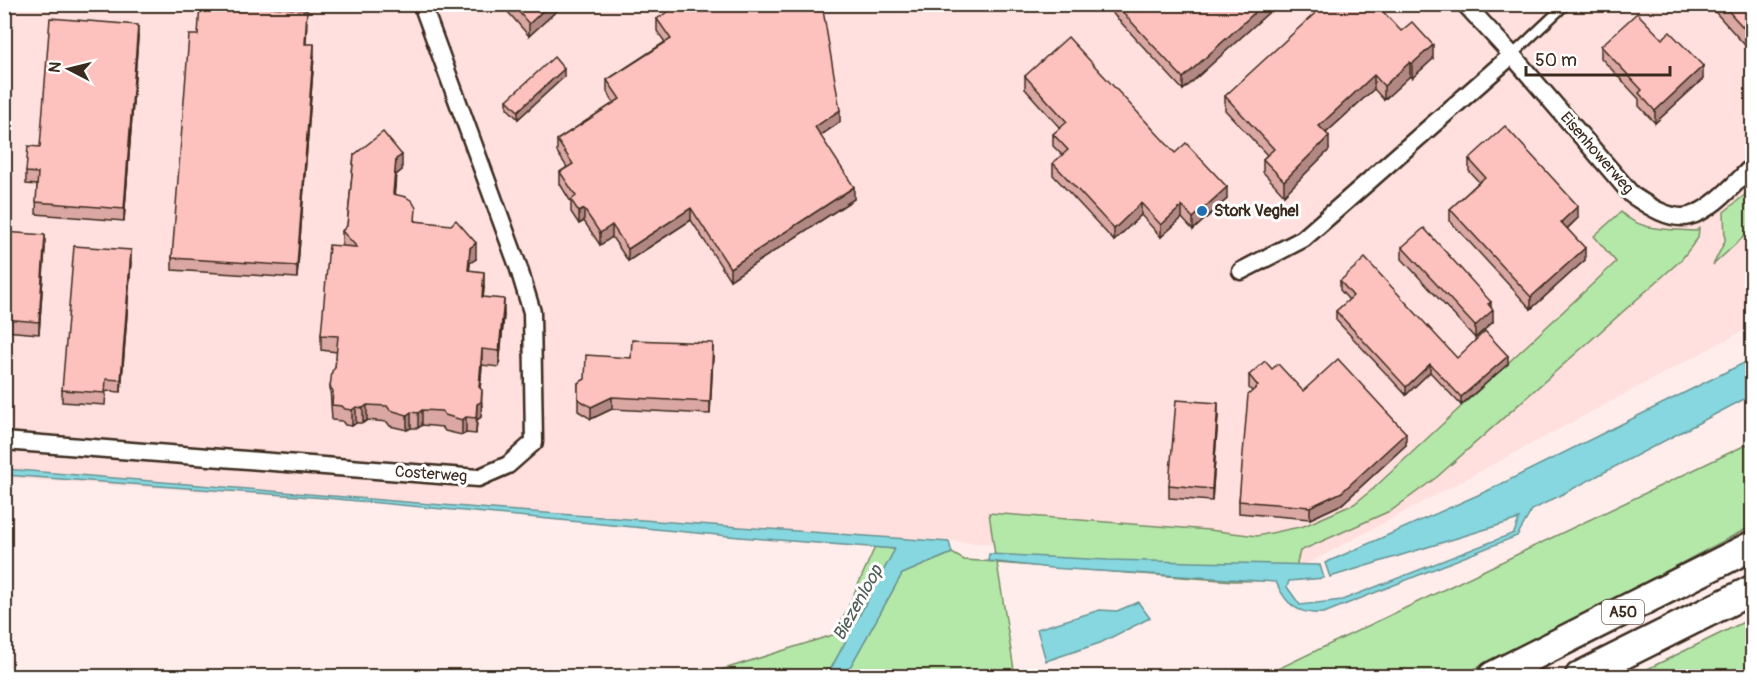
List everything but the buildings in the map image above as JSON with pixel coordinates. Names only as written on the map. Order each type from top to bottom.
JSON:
[{"type":"highway","name":"A50","points":[[1493,676],[1752,546]]},
{"type":"highway","name":"A50","points":[[1580,676],[1752,590]]},
{"type":"street","name":"Costerweg","points":[[4,441],[478,478],[507,465],[534,442],[532,312],[514,255],[422,4]]},
{"type":"street","name":"Eisenhowerweg","points":[[1465,4],[1512,55],[1632,195],[1650,207],[1669,214],[1687,217],[1705,209],[1752,167]]},
{"type":"street","points":[[1241,272],[1303,239],[1512,55]]},
{"type":"lane","points":[[1512,55],[1566,4]]},
{"type":"shaded area","points":[[4,5],[1752,5],[1752,326],[1305,565],[5,478]]},
{"type":"green space","points":[[1752,189],[1752,229],[1713,265],[1725,241],[1724,212]]},
{"type":"green space","points":[[1621,212],[1646,226],[1696,231],[1699,228],[1698,238],[1681,260],[1437,477],[1392,510],[1300,551],[1297,562],[1300,580],[1234,581],[997,563],[1015,676],[845,676],[902,574],[952,553],[964,560],[996,562],[989,513],[1209,530],[1257,536],[1304,526],[1354,504],[1373,489],[1616,262],[1594,236]]},
{"type":"green space","points":[[1752,442],[1752,526],[1511,653],[1458,676],[1263,676]]},
{"type":"green space","points":[[875,547],[895,549],[827,676],[702,676],[836,634]]},
{"type":"green space","points":[[1752,618],[1752,676],[1633,676]]},
{"type":"water","points":[[1752,359],[1752,395],[1532,510],[1517,536],[1324,613],[1307,612],[1294,607],[1284,597],[1276,582],[1051,568],[988,561],[989,554],[1108,560],[1320,565],[1324,578],[1289,581],[1287,587],[1300,605],[1342,600],[1514,533],[1519,519],[1330,577],[1325,563],[1487,491]]},
{"type":"water","points":[[5,469],[504,510],[949,542],[952,553],[902,574],[845,676],[827,676],[895,549],[739,537],[326,498],[5,475]]},
{"type":"water","points":[[1138,602],[1150,618],[1100,643],[1046,661],[1037,629],[1100,610],[1117,611]]},
{"type":"place","name":"Stork Veghel","points":[[1202,211]]},
{"type":"water label","name":"Biezenloop","points":[[858,603]]}]
